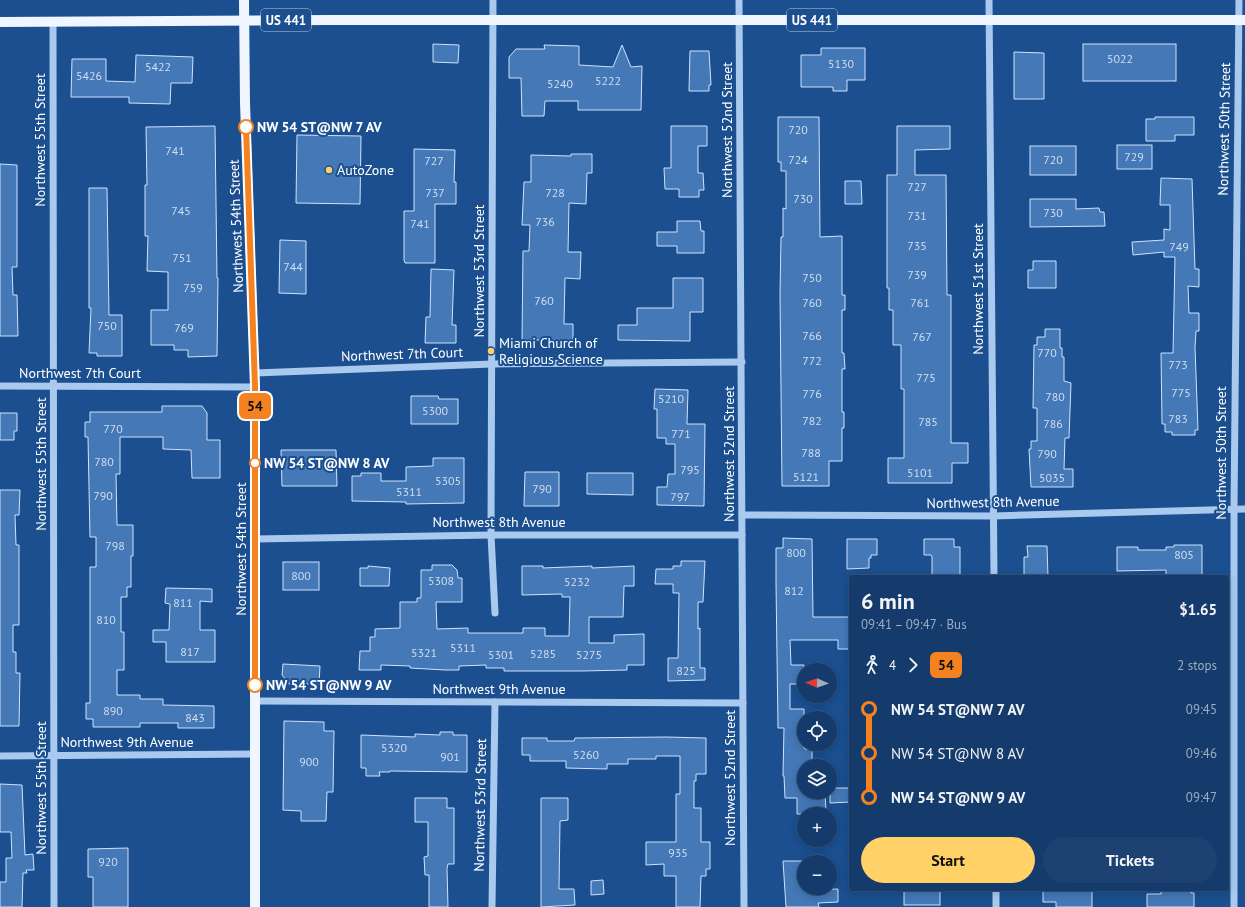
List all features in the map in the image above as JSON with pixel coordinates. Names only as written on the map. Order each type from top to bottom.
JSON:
[{"type":"main road","name":"Northwest 54th Street","points":[[244,0],[245,110],[255,372],[255,907]]},
{"type":"main road","name":"US 441","points":[[0,22],[244,20],[1242,20]]},
{"type":"street","name":"Northwest 53rd Street","points":[[493,0],[491,535],[495,613]]},
{"type":"street","name":"Northwest 52nd Street","points":[[739,0],[744,907]]},
{"type":"street","name":"Northwest 51st Street","points":[[988,0],[994,575]]},
{"type":"street","name":"Northwest 50th Street","points":[[1234,907],[1234,509],[1242,20],[1239,0]]},
{"type":"street","name":"Northwest 55th Street","points":[[53,21],[54,907]]},
{"type":"street","name":"Northwest 7th Court","points":[[255,372],[492,364],[742,362]]},
{"type":"street","name":"Northwest 7th Court","points":[[0,386],[255,387]]},
{"type":"street","name":"Northwest 8th Avenue","points":[[742,515],[993,516],[1245,509]]},
{"type":"street","name":"Northwest 8th Avenue","points":[[255,539],[491,535],[742,535]]},
{"type":"street","name":"Northwest 9th Avenue","points":[[255,700],[743,703]]},
{"type":"street","name":"Northwest 53rd Street","points":[[492,907],[495,702]]},
{"type":"street","name":"Northwest 9th Avenue","points":[[0,756],[255,754]]},
{"type":"street","points":[[996,891],[996,907]]},
{"type":"building","points":[[433,44],[459,45],[458,63],[433,62]]},
{"type":"building","points":[[1083,44],[1176,44],[1176,81],[1083,81]]},
{"type":"building","points":[[544,45],[579,46],[579,65],[613,67],[622,45],[631,67],[642,66],[641,110],[578,110],[578,101],[545,101],[544,116],[522,116],[521,78],[509,78],[509,57],[516,49],[545,49]]},
{"type":"building","points":[[821,48],[865,48],[865,80],[847,80],[847,91],[833,91],[833,87],[801,87],[801,55],[821,55]]},
{"type":"building","points":[[690,51],[709,51],[711,85],[709,85],[709,91],[689,91]]},
{"type":"building","points":[[1014,52],[1044,53],[1044,99],[1014,99]]},
{"type":"building","points":[[136,55],[193,57],[192,83],[171,83],[170,104],[129,103],[129,97],[71,97],[72,59],[106,59],[106,81],[135,82]]},
{"type":"building","points":[[778,117],[819,117],[820,237],[842,236],[842,295],[845,295],[845,310],[842,310],[842,353],[844,353],[845,369],[842,369],[842,412],[844,412],[844,428],[842,428],[842,461],[829,461],[829,486],[782,486],[780,295],[783,208],[786,209],[786,171],[781,171],[781,162],[778,162]]},
{"type":"building","points":[[1155,117],[1194,117],[1194,135],[1175,135],[1175,141],[1146,141],[1146,119],[1155,119]]},
{"type":"building","points":[[215,126],[218,278],[217,356],[188,357],[188,350],[174,350],[174,345],[151,345],[151,310],[168,310],[168,272],[147,271],[148,236],[145,236],[145,185],[147,185],[146,127]]},
{"type":"building","points":[[671,126],[707,126],[707,146],[698,146],[698,173],[703,173],[704,190],[699,190],[699,197],[679,197],[679,189],[665,189],[664,168],[671,168]]},
{"type":"building","points":[[897,126],[950,126],[950,149],[915,150],[915,175],[946,175],[947,295],[951,295],[951,443],[968,443],[968,463],[952,463],[952,483],[888,483],[888,458],[904,458],[904,389],[901,389],[901,345],[893,345],[893,310],[889,310],[889,288],[887,288],[887,175],[897,175]]},
{"type":"building","name":"AutoZone","points":[[297,135],[361,136],[360,204],[296,203]]},
{"type":"building","points":[[1117,145],[1152,145],[1152,169],[1117,169]]},
{"type":"building","points":[[1030,146],[1076,146],[1076,175],[1030,175]]},
{"type":"building","points":[[414,149],[455,150],[454,182],[456,182],[456,204],[435,204],[435,263],[405,263],[404,260],[404,211],[414,211]]},
{"type":"building","points":[[571,154],[592,154],[592,173],[587,173],[586,204],[569,203],[568,252],[581,252],[580,279],[565,278],[564,324],[573,324],[573,340],[522,340],[523,251],[529,251],[530,225],[522,225],[524,182],[531,182],[531,155],[571,156]]},
{"type":"building","points":[[0,164],[17,165],[17,267],[12,267],[13,295],[17,295],[18,336],[0,336]]},
{"type":"building","points":[[1161,178],[1192,179],[1195,269],[1199,269],[1199,287],[1188,286],[1189,313],[1199,313],[1199,331],[1196,331],[1195,347],[1198,430],[1195,430],[1195,435],[1172,435],[1172,432],[1165,432],[1165,424],[1162,424],[1161,353],[1173,353],[1175,257],[1164,257],[1164,252],[1133,255],[1132,242],[1164,240],[1164,229],[1170,230],[1170,205],[1160,205]]},
{"type":"building","points":[[845,181],[861,181],[862,204],[845,204]]},
{"type":"building","points":[[89,188],[107,188],[109,315],[122,315],[122,356],[97,356],[97,353],[89,353],[91,308],[89,308]]},
{"type":"building","points":[[1030,199],[1076,199],[1076,209],[1099,208],[1100,212],[1104,212],[1105,226],[1030,227]]},
{"type":"building","points":[[677,221],[700,221],[701,231],[704,231],[704,253],[677,253],[677,246],[657,246],[657,232],[677,232]]},
{"type":"building","points":[[280,240],[306,241],[306,294],[279,293]]},
{"type":"building","points":[[1033,261],[1056,261],[1056,288],[1028,288],[1028,270],[1033,270]]},
{"type":"building","points":[[431,269],[454,270],[452,325],[456,325],[456,343],[425,343],[426,317],[430,317]]},
{"type":"building","points":[[673,278],[703,278],[703,312],[690,312],[690,341],[618,340],[618,325],[637,325],[637,308],[673,308]]},
{"type":"building","points":[[1045,329],[1060,329],[1060,348],[1062,348],[1062,357],[1064,357],[1064,381],[1071,383],[1069,438],[1065,438],[1064,469],[1073,469],[1073,487],[1031,487],[1029,449],[1031,449],[1031,441],[1037,441],[1037,408],[1033,408],[1034,345],[1037,345],[1037,337],[1045,337]]},
{"type":"building","points":[[655,389],[688,390],[687,424],[705,424],[704,506],[657,505],[657,487],[667,487],[668,474],[675,474],[675,444],[666,444],[666,438],[657,438],[657,409],[654,409]]},
{"type":"building","points":[[411,396],[438,396],[439,399],[458,399],[458,424],[411,424]]},
{"type":"building","points":[[162,406],[202,406],[207,413],[207,440],[220,440],[220,478],[192,478],[191,450],[163,449],[163,437],[120,437],[120,474],[116,474],[117,525],[133,525],[133,556],[131,556],[131,587],[127,587],[127,597],[121,597],[121,632],[124,632],[124,670],[117,670],[117,695],[140,695],[140,699],[163,699],[163,705],[214,706],[214,728],[178,728],[178,723],[140,723],[140,727],[93,727],[93,719],[86,719],[86,703],[90,703],[90,567],[96,567],[96,537],[90,537],[88,437],[85,437],[85,422],[90,422],[90,412],[162,412]]},
{"type":"building","points":[[0,413],[17,413],[17,431],[14,431],[14,440],[0,440]]},
{"type":"building","points":[[281,450],[336,450],[337,486],[282,486]]},
{"type":"building","points":[[433,458],[464,458],[464,503],[406,504],[406,502],[352,501],[352,476],[361,476],[361,473],[381,473],[381,481],[406,481],[406,467],[433,466]]},
{"type":"building","points":[[525,472],[559,472],[559,506],[524,506]]},
{"type":"building","points":[[587,473],[633,473],[633,495],[587,494]]},
{"type":"building","points":[[0,490],[20,490],[19,515],[15,515],[16,545],[19,545],[19,625],[13,625],[13,652],[16,652],[16,673],[20,673],[19,726],[0,726]]},
{"type":"building","points":[[783,538],[812,539],[813,617],[849,617],[849,649],[838,649],[838,640],[790,640],[791,665],[797,665],[797,684],[790,684],[790,709],[804,709],[804,711],[797,711],[797,751],[812,751],[812,759],[797,759],[797,798],[785,798],[783,776],[784,728],[778,728],[776,548],[783,548]]},
{"type":"building","points":[[847,539],[877,539],[877,555],[871,555],[871,558],[869,558],[869,568],[847,569]]},
{"type":"building","points":[[924,539],[954,539],[954,547],[960,547],[960,575],[932,575],[932,557],[931,555],[924,555]]},
{"type":"building","points":[[1174,545],[1202,545],[1202,575],[1166,575],[1166,570],[1117,571],[1117,547],[1138,547],[1138,550],[1166,550],[1166,547],[1174,547]]},
{"type":"building","points":[[1027,546],[1047,546],[1048,575],[1024,575],[1024,557],[1028,557]]},
{"type":"building","points":[[681,561],[705,561],[703,602],[698,602],[698,629],[700,628],[700,668],[705,668],[705,680],[668,681],[668,658],[678,658],[679,593],[673,593],[673,584],[655,584],[656,569],[673,569],[673,566],[681,566]]},
{"type":"building","points":[[283,562],[319,562],[319,590],[283,590]]},
{"type":"building","points":[[432,565],[452,565],[457,570],[458,578],[462,578],[462,602],[436,602],[437,629],[468,628],[468,633],[523,633],[523,628],[545,628],[545,636],[569,636],[570,597],[562,597],[562,594],[522,595],[522,566],[543,566],[543,568],[592,566],[592,568],[634,566],[634,586],[624,586],[623,617],[589,617],[589,643],[614,643],[614,635],[644,634],[644,665],[627,665],[627,670],[582,671],[504,671],[504,668],[486,668],[486,665],[459,666],[459,670],[445,670],[410,668],[410,666],[381,665],[381,670],[359,670],[360,651],[370,651],[370,637],[375,637],[375,629],[400,628],[400,602],[417,602],[417,598],[421,598],[421,570],[432,570]]},
{"type":"building","points":[[368,566],[390,568],[389,586],[360,586],[360,568],[368,568]]},
{"type":"building","points":[[166,588],[212,589],[212,602],[200,601],[200,630],[215,630],[215,662],[166,662],[166,642],[153,642],[153,630],[169,630],[170,604],[165,603]]},
{"type":"building","points":[[283,664],[320,666],[319,684],[289,684],[282,675]]},
{"type":"building","points":[[284,721],[324,722],[324,731],[334,731],[333,792],[327,792],[326,821],[301,821],[301,811],[283,810]]},
{"type":"building","points":[[440,732],[453,732],[453,735],[467,735],[467,772],[390,771],[379,772],[380,776],[366,776],[366,768],[361,768],[361,735],[415,737],[415,734],[440,735]]},
{"type":"building","points":[[522,738],[547,738],[547,741],[574,741],[575,738],[706,738],[706,774],[696,774],[696,781],[694,781],[694,808],[701,808],[701,842],[710,842],[710,869],[706,869],[706,876],[701,876],[700,907],[676,907],[676,876],[664,876],[664,864],[646,865],[646,842],[676,842],[676,794],[680,794],[680,756],[656,756],[656,759],[628,759],[628,764],[607,764],[607,769],[566,768],[566,761],[530,761],[530,755],[522,755]]},
{"type":"building","points":[[0,784],[22,785],[25,855],[33,854],[34,870],[26,870],[27,873],[23,873],[22,907],[0,907],[0,882],[6,882],[6,858],[12,858],[11,832],[0,832]]},
{"type":"building","points":[[837,788],[849,788],[849,802],[830,803],[830,799],[837,799]]},
{"type":"building","points":[[415,798],[447,798],[447,808],[454,808],[454,864],[448,864],[447,868],[448,907],[429,907],[429,875],[425,875],[424,857],[428,856],[428,822],[415,822]]},
{"type":"building","points":[[541,798],[568,798],[568,820],[560,821],[559,889],[574,889],[575,905],[541,907]]},
{"type":"building","points":[[797,799],[825,799],[826,807],[797,807]]},
{"type":"building","points":[[128,848],[128,907],[93,907],[93,877],[88,877],[88,849]]},
{"type":"building","points":[[783,861],[797,861],[797,895],[837,895],[838,889],[838,902],[818,903],[819,907],[786,907]]},
{"type":"building","points":[[603,880],[604,894],[591,895],[591,881]]},
{"type":"building","points":[[904,891],[940,891],[940,905],[904,905]]},
{"type":"building","points":[[1043,891],[1092,891],[1092,907],[1056,907],[1056,902],[1043,902]]},
{"type":"building","points":[[1161,891],[1190,891],[1191,893],[1194,893],[1194,907],[1147,907],[1147,894],[1161,894]]},
{"type":"bus line","name":"54","points":[[246,127],[255,387],[255,685]]},
{"type":"place","name":"NW 54 ST@NW 7 AV","points":[[246,127]]},
{"type":"place","name":"AutoZone","points":[[329,170]]},
{"type":"place","name":"Miami Church of Religious Science","points":[[491,351]]},
{"type":"place","name":"NW 54 ST@NW 8 AV","points":[[255,463]]},
{"type":"place","name":"NW 54 ST@NW 9 AV","points":[[255,685]]}]
